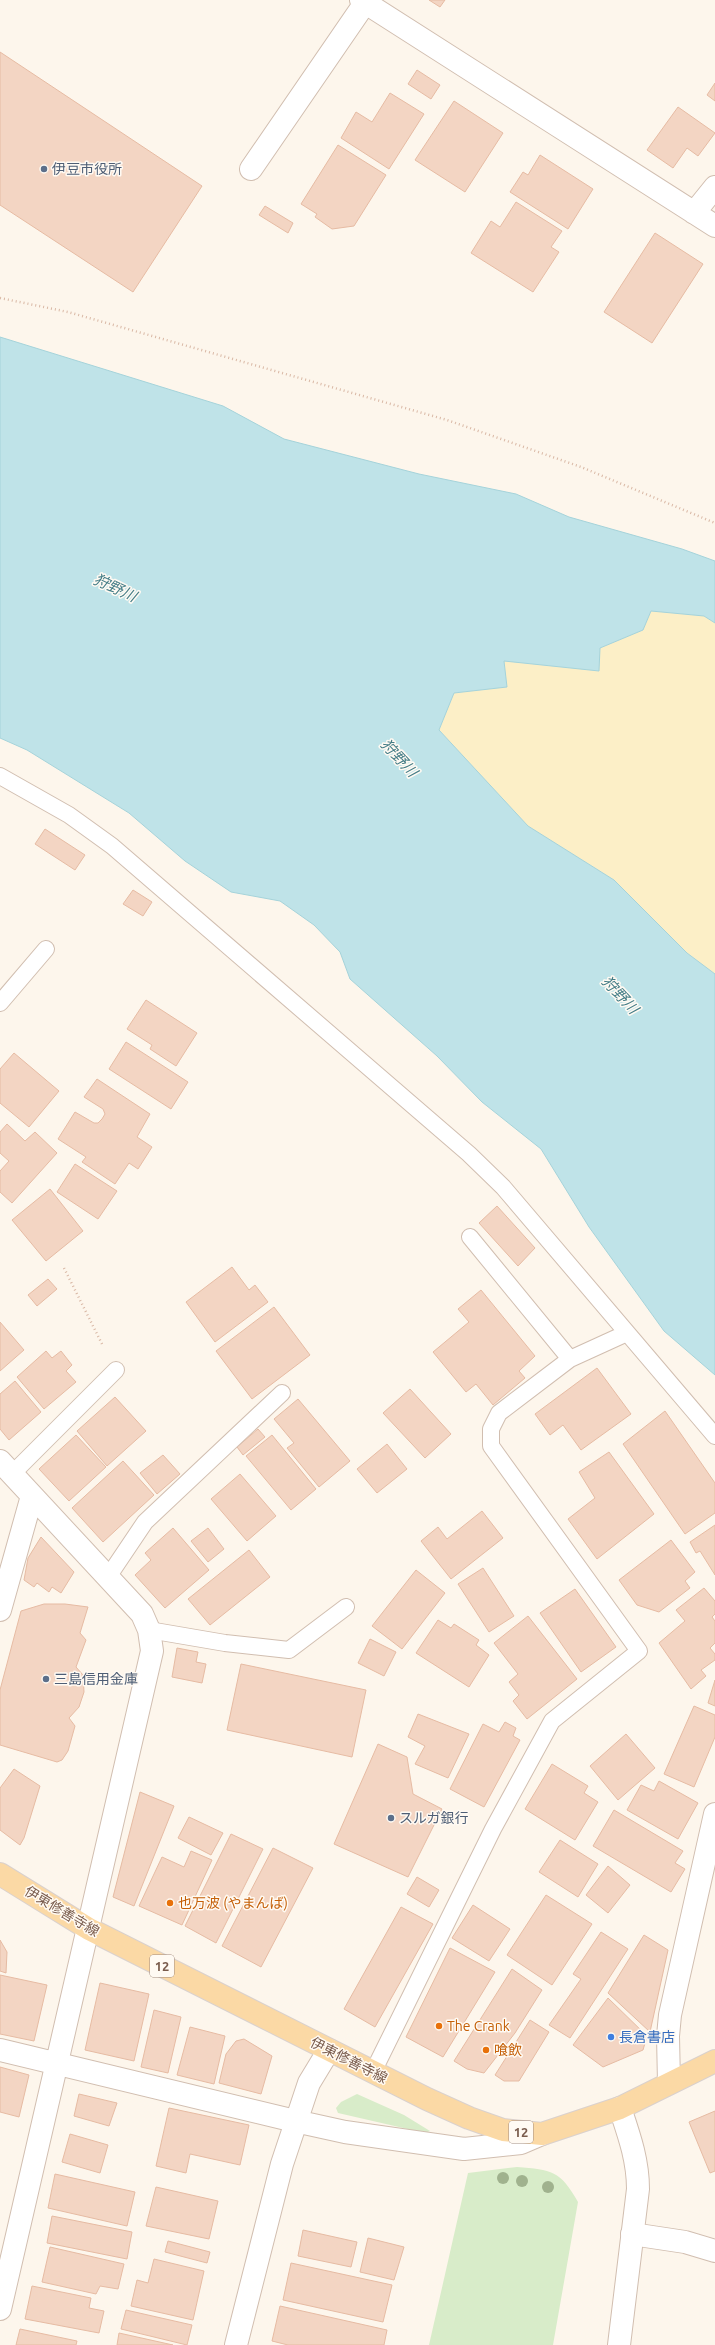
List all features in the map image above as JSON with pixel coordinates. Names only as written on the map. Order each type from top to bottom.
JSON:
[{"type":"main road","name":"伊東修善寺線","points":[[0,1874],[89,1929],[373,2072],[469,2118],[503,2130],[542,2134],[620,2108],[715,2061]]},
{"type":"street","points":[[251,169],[363,1],[715,226]]},
{"type":"street","points":[[694,213],[715,187]]},
{"type":"street","points":[[0,2309],[152,1651],[149,1630],[142,1614],[6,1468]]},
{"type":"street","points":[[0,1610],[32,1496]]},
{"type":"street","points":[[669,2083],[668,2036],[670,2015],[715,1814]]},
{"type":"street","points":[[0,2050],[344,2132],[464,2150],[521,2143],[542,2134]]},
{"type":"street","points":[[236,2345],[282,2164],[295,2121],[309,2083],[329,2050]]},
{"type":"street","points":[[619,2345],[638,2169],[620,2108]]},
{"type":"street","points":[[632,2234],[685,2242],[715,2250]]},
{"type":"lane","points":[[0,776],[69,815],[112,846],[470,1154],[503,1188],[715,1436]]},
{"type":"lane","points":[[0,1003],[46,949]]},
{"type":"lane","points":[[470,1236],[570,1359]]},
{"type":"lane","points":[[373,2072],[494,1829],[552,1721],[639,1651],[491,1446],[491,1429],[499,1413],[570,1359],[628,1333]]},
{"type":"lane","points":[[6,1468],[116,1370]]},
{"type":"lane","points":[[108,1577],[145,1522],[282,1393]]},
{"type":"lane","points":[[149,1630],[225,1643],[289,1650],[346,1607]]},
{"type":"path","points":[[0,298],[68,312],[448,420],[581,468],[715,523]]},
{"type":"path","points":[[64,1268],[116,1370]]},
{"type":"green space","points":[[357,2094],[404,2115],[430,2131],[425,2133],[338,2113],[336,2108],[341,2102]]},
{"type":"green space","points":[[517,2167],[539,2169],[554,2174],[566,2183],[578,2202],[553,2345],[429,2345],[468,2173]]},
{"type":"sand","points":[[651,611],[704,616],[715,623],[715,974],[687,953],[614,880],[528,826],[439,730],[454,693],[507,687],[504,661],[599,671],[600,648],[643,630]]},
{"type":"water","name":"狩野川","points":[[0,337],[223,406],[284,439],[419,474],[516,494],[569,517],[682,549],[715,561],[715,623],[704,616],[651,611],[643,630],[600,648],[599,671],[504,661],[507,687],[454,693],[439,730],[528,826],[614,880],[687,953],[715,974],[715,1375],[664,1331],[589,1227],[541,1149],[482,1102],[437,1056],[350,979],[340,952],[314,925],[280,901],[231,892],[185,861],[129,813],[27,750],[0,738]]},
{"type":"building","points":[[429,0],[445,0],[440,7]]},
{"type":"building","points":[[0,52],[202,186],[133,292],[0,205]]},
{"type":"building","points":[[417,70],[440,85],[431,99],[408,84]]},
{"type":"building","points":[[715,83],[715,101],[707,95]]},
{"type":"building","points":[[390,93],[424,114],[389,169],[341,138],[356,112],[372,122]]},
{"type":"building","points":[[454,101],[503,133],[465,192],[415,160]]},
{"type":"building","points":[[678,107],[715,133],[698,156],[687,148],[673,168],[647,150]]},
{"type":"building","points":[[338,145],[386,175],[354,226],[332,229],[315,217],[317,214],[301,204]]},
{"type":"building","points":[[540,155],[593,189],[568,229],[510,192],[523,172],[528,175]]},
{"type":"building","points":[[516,202],[562,231],[551,247],[559,252],[533,292],[471,253],[491,221],[500,227]]},
{"type":"building","points":[[265,206],[293,223],[288,233],[259,215]]},
{"type":"building","points":[[655,233],[703,264],[652,343],[604,312]]},
{"type":"building","points":[[45,829],[85,855],[75,870],[35,844]]},
{"type":"building","points":[[133,890],[152,902],[143,916],[123,904]]},
{"type":"building","points":[[146,1000],[197,1033],[176,1066],[150,1049],[152,1045],[127,1029]]},
{"type":"building","points":[[126,1042],[188,1082],[171,1109],[109,1069]]},
{"type":"building","points":[[14,1053],[59,1091],[29,1127],[0,1103],[0,1069]]},
{"type":"building","points":[[97,1079],[150,1114],[137,1137],[152,1147],[138,1169],[129,1163],[115,1184],[82,1162],[86,1157],[58,1139],[75,1112],[94,1123],[98,1123],[102,1119],[105,1114],[103,1109],[84,1097]]},
{"type":"building","points":[[7,1124],[25,1141],[35,1132],[57,1153],[12,1203],[0,1192],[0,1171],[9,1161],[0,1153],[0,1132]]},
{"type":"building","points":[[75,1164],[117,1191],[98,1219],[57,1192]]},
{"type":"building","points":[[50,1189],[83,1231],[46,1261],[12,1220]]},
{"type":"building","points":[[497,1206],[535,1248],[518,1266],[479,1223]]},
{"type":"building","points":[[232,1267],[249,1290],[255,1285],[268,1302],[215,1342],[186,1302]]},
{"type":"building","points":[[48,1279],[57,1289],[37,1306],[28,1295]]},
{"type":"building","points":[[481,1290],[535,1356],[519,1371],[525,1378],[493,1405],[476,1384],[466,1392],[433,1352],[469,1322],[458,1309]]},
{"type":"building","points":[[274,1307],[310,1355],[252,1399],[216,1351]]},
{"type":"building","points":[[0,1322],[24,1350],[0,1371]]},
{"type":"building","points":[[46,1351],[52,1358],[61,1351],[72,1365],[66,1371],[76,1382],[44,1409],[17,1377]]},
{"type":"building","points":[[597,1368],[631,1414],[581,1450],[563,1425],[550,1435],[535,1414]]},
{"type":"building","points":[[15,1381],[41,1412],[9,1440],[0,1429],[0,1394]]},
{"type":"building","points":[[410,1389],[451,1434],[425,1458],[383,1413]]},
{"type":"building","points":[[115,1397],[146,1431],[107,1466],[77,1431]]},
{"type":"building","points":[[298,1399],[350,1461],[319,1487],[287,1448],[294,1443],[274,1419]]},
{"type":"building","points":[[665,1411],[715,1483],[715,1513],[685,1534],[623,1444]]},
{"type":"building","points":[[258,1429],[265,1437],[243,1455],[237,1447]]},
{"type":"building","points":[[76,1435],[106,1467],[69,1501],[39,1469]]},
{"type":"building","points":[[272,1435],[316,1489],[291,1510],[246,1456]]},
{"type":"building","points":[[387,1444],[407,1469],[377,1493],[357,1469]]},
{"type":"building","points":[[609,1452],[654,1514],[597,1559],[568,1519],[595,1498],[579,1472]]},
{"type":"building","points":[[163,1455],[180,1474],[157,1494],[140,1473]]},
{"type":"building","points":[[123,1461],[154,1495],[103,1542],[72,1508]]},
{"type":"building","points":[[240,1474],[276,1516],[247,1541],[211,1499]]},
{"type":"building","points":[[482,1511],[503,1538],[451,1579],[421,1541],[438,1527],[447,1539]]},
{"type":"building","points":[[715,1525],[715,1575],[700,1551],[696,1553],[690,1542]]},
{"type":"building","points":[[173,1528],[209,1570],[165,1608],[135,1575],[151,1560],[145,1553]]},
{"type":"building","points":[[208,1528],[224,1549],[208,1562],[191,1541]]},
{"type":"building","points":[[41,1537],[74,1572],[61,1593],[52,1587],[49,1592],[37,1583],[34,1587],[24,1580],[28,1558]]},
{"type":"building","points":[[671,1540],[695,1572],[685,1581],[690,1588],[659,1612],[637,1605],[619,1580]]},
{"type":"building","points":[[249,1550],[270,1577],[210,1625],[188,1599]]},
{"type":"building","points":[[483,1568],[514,1616],[489,1632],[458,1584]]},
{"type":"building","points":[[416,1570],[445,1593],[402,1649],[372,1626]]},
{"type":"building","points":[[704,1588],[715,1601],[715,1614],[712,1617],[715,1621],[715,1643],[710,1648],[715,1654],[715,1660],[701,1670],[706,1676],[691,1689],[659,1643],[685,1621],[676,1610]]},
{"type":"building","points":[[575,1589],[616,1647],[581,1672],[540,1613]]},
{"type":"building","points":[[44,1604],[65,1604],[88,1607],[80,1633],[86,1640],[76,1667],[83,1675],[84,1692],[79,1707],[69,1718],[75,1726],[68,1751],[62,1760],[57,1762],[0,1745],[0,1690],[21,1611]]},
{"type":"building","points":[[528,1616],[577,1679],[527,1719],[513,1701],[519,1695],[509,1682],[518,1674],[494,1643]]},
{"type":"building","points":[[438,1620],[451,1628],[454,1624],[479,1640],[476,1645],[489,1655],[469,1687],[416,1653]]},
{"type":"building","points":[[370,1639],[396,1652],[384,1676],[358,1663]]},
{"type":"building","points":[[177,1648],[198,1652],[196,1662],[206,1664],[202,1683],[172,1677]]},
{"type":"building","points":[[241,1664],[366,1690],[352,1757],[227,1730]]},
{"type":"building","points":[[715,1680],[715,1706],[708,1703]]},
{"type":"building","points":[[694,1706],[715,1715],[715,1737],[694,1787],[664,1774]]},
{"type":"building","points":[[418,1714],[469,1734],[448,1778],[415,1764],[425,1746],[408,1737]]},
{"type":"building","points":[[505,1722],[516,1728],[513,1736],[520,1740],[484,1807],[450,1789],[483,1724],[499,1732]]},
{"type":"building","points":[[626,1734],[655,1768],[618,1800],[590,1766]]},
{"type":"building","points":[[378,1744],[407,1757],[413,1794],[442,1809],[408,1877],[334,1844]]},
{"type":"building","points":[[552,1764],[588,1786],[584,1793],[598,1802],[575,1840],[525,1809]]},
{"type":"building","points":[[14,1769],[40,1786],[24,1838],[20,1845],[0,1830],[0,1788]]},
{"type":"building","points":[[659,1781],[698,1803],[678,1839],[627,1810],[641,1785],[654,1791]]},
{"type":"building","points":[[140,1792],[174,1806],[134,1906],[113,1897]]},
{"type":"building","points":[[614,1810],[683,1851],[675,1863],[685,1869],[671,1892],[593,1846]]},
{"type":"building","points":[[189,1817],[223,1833],[211,1855],[178,1838]]},
{"type":"building","points":[[231,1834],[263,1849],[216,1943],[185,1926]]},
{"type":"building","points":[[560,1840],[598,1864],[578,1897],[539,1872]]},
{"type":"building","points":[[273,1848],[313,1868],[261,1967],[222,1946]]},
{"type":"building","points":[[191,1851],[212,1860],[182,1925],[139,1906],[162,1857],[184,1867]]},
{"type":"building","points":[[608,1866],[630,1885],[608,1913],[586,1895]]},
{"type":"building","points":[[417,1877],[439,1890],[429,1907],[407,1894]]},
{"type":"building","points":[[546,1895],[592,1924],[552,1985],[507,1955]]},
{"type":"building","points":[[473,1905],[510,1929],[489,1961],[452,1938]]},
{"type":"building","points":[[401,1907],[433,1924],[375,2027],[344,2009]]},
{"type":"building","points":[[601,1932],[628,1949],[570,2038],[549,2025],[581,1979],[573,1974]]},
{"type":"building","points":[[644,1935],[668,1950],[650,2032],[608,1993]]},
{"type":"building","points":[[0,1940],[7,1952],[6,1973],[0,1971]]},
{"type":"building","points":[[450,1948],[495,1972],[443,2057],[406,2037]]},
{"type":"building","points":[[512,1969],[542,1990],[515,2033],[484,2073],[467,2069],[454,2061]]},
{"type":"building","points":[[0,1975],[47,1985],[34,2041],[0,2034]]},
{"type":"building","points":[[100,1983],[149,1994],[134,2061],[85,2050]]},
{"type":"building","points":[[608,1998],[647,2036],[643,2050],[603,2067],[573,2045]]},
{"type":"building","points":[[154,2010],[181,2017],[168,2073],[141,2067]]},
{"type":"building","points":[[530,2020],[549,2032],[519,2081],[504,2081],[495,2075]]},
{"type":"building","points":[[190,2027],[225,2036],[214,2084],[177,2075]]},
{"type":"building","points":[[244,2039],[272,2056],[261,2094],[219,2083],[226,2054],[236,2041]]},
{"type":"building","points":[[0,2067],[29,2075],[19,2117],[0,2112]]},
{"type":"building","points":[[79,2094],[117,2103],[109,2126],[74,2116]]},
{"type":"building","points":[[169,2108],[249,2125],[240,2165],[190,2154],[186,2173],[156,2166]]},
{"type":"building","points":[[715,2111],[715,2171],[710,2173],[689,2122]]},
{"type":"building","points":[[70,2134],[108,2145],[100,2173],[62,2162]]},
{"type":"building","points":[[55,2174],[135,2192],[127,2226],[48,2208]]},
{"type":"building","points":[[156,2187],[218,2201],[209,2239],[146,2226]]},
{"type":"building","points":[[52,2216],[132,2232],[127,2259],[47,2243]]},
{"type":"building","points":[[303,2230],[357,2242],[351,2267],[298,2256]]},
{"type":"building","points":[[368,2238],[404,2247],[394,2280],[360,2272]]},
{"type":"building","points":[[168,2241],[210,2252],[207,2263],[165,2252]]},
{"type":"building","points":[[50,2247],[124,2264],[118,2289],[100,2286],[96,2294],[42,2282]]},
{"type":"building","points":[[154,2259],[204,2271],[193,2320],[131,2306],[137,2280],[148,2283]]},
{"type":"building","points":[[291,2263],[392,2285],[383,2322],[283,2300]]},
{"type":"building","points":[[32,2286],[91,2298],[89,2308],[104,2311],[99,2333],[25,2319]]},
{"type":"building","points":[[280,2306],[387,2330],[384,2345],[288,2345],[272,2341]]},
{"type":"building","points":[[126,2310],[192,2325],[187,2345],[121,2329]]},
{"type":"building","points":[[20,2329],[77,2341],[76,2345],[16,2345]]},
{"type":"building","points":[[119,2333],[173,2345],[117,2345]]},
{"type":"place","name":"伊豆市役所","points":[[44,169]]},
{"type":"place","name":"三島信用金庫","points":[[46,1679]]},
{"type":"place","name":"スルガ銀行","points":[[391,1818]]},
{"type":"place","name":"也万波 (やまんば)","points":[[170,1903]]},
{"type":"place","name":"The Crank","points":[[439,2026]]},
{"type":"place","name":"長倉書店","points":[[611,2037]]},
{"type":"place","name":"喰飲","points":[[486,2050]]}]
